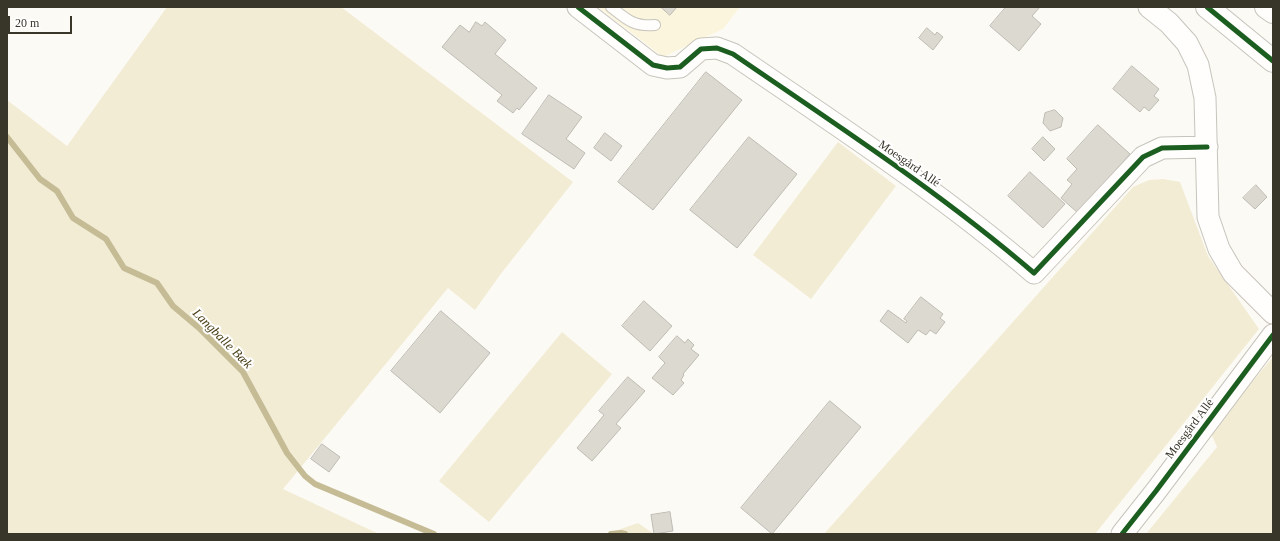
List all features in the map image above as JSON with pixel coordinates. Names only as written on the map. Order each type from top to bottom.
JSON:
[{"type":"main road","points":[[1207,7],[1273,62]]},
{"type":"main road","points":[[1266,7],[1273,12]]},
{"type":"street","name":"Moesgård Allé","points":[[578,7],[653,65],[667,68],[680,67],[701,49],[717,48],[733,54],[932,191],[1034,273],[1143,157],[1162,148],[1207,147]]},
{"type":"street","points":[[1149,7],[1169,23],[1187,43],[1198,66],[1205,98],[1208,217],[1219,248],[1233,273],[1273,313]]},
{"type":"street","name":"Moesgård Allé","points":[[1122,534],[1161,485],[1273,335]]},
{"type":"lane","points":[[611,7],[629,21],[644,26],[655,24]]},
{"type":"shaded area","points":[[167,7],[341,7],[573,182],[500,275],[475,310],[448,288],[283,489],[379,534],[7,534],[7,100],[67,146]]},
{"type":"shaded area","points":[[598,7],[740,7],[723,29],[663,57]]},
{"type":"shaded area","points":[[838,142],[896,186],[811,299],[753,255]]},
{"type":"shaded area","points":[[1163,179],[1180,182],[1208,256],[1259,329],[1095,534],[824,534],[1133,187],[1149,180]]},
{"type":"shaded area","points":[[562,332],[612,374],[489,522],[439,481]]},
{"type":"shaded area","points":[[1273,357],[1273,534],[1146,534],[1217,447],[1210,431]]},
{"type":"shaded area","points":[[638,523],[654,534],[606,534]]},
{"type":"building","points":[[661,7],[677,7],[670,15]]},
{"type":"building","points":[[1006,7],[1040,7],[1032,16],[1041,24],[1019,51],[990,26]]},
{"type":"building","points":[[476,22],[482,26],[485,22],[506,40],[495,54],[537,88],[519,110],[517,108],[513,113],[497,101],[502,95],[442,47],[460,25],[469,32]]},
{"type":"building","points":[[927,28],[935,35],[937,32],[943,37],[933,50],[919,38]]},
{"type":"building","points":[[1132,66],[1159,89],[1154,96],[1159,100],[1149,111],[1144,107],[1140,112],[1113,89]]},
{"type":"building","points":[[706,72],[742,100],[653,210],[618,182]]},
{"type":"building","points":[[549,95],[582,117],[566,139],[585,153],[574,169],[522,134]]},
{"type":"building","points":[[1055,110],[1063,118],[1061,127],[1050,131],[1043,123],[1045,113]]},
{"type":"building","points":[[1098,125],[1130,154],[1078,213],[1061,198],[1072,184],[1067,180],[1077,169],[1067,159]]},
{"type":"building","points":[[605,133],[622,146],[611,161],[594,148]]},
{"type":"building","points":[[749,137],[797,174],[737,248],[690,210]]},
{"type":"building","points":[[1043,137],[1055,149],[1044,161],[1032,149]]},
{"type":"building","points":[[1030,172],[1065,204],[1043,228],[1008,196]]},
{"type":"building","points":[[1256,185],[1267,197],[1255,209],[1243,198]]},
{"type":"building","points":[[921,297],[943,314],[940,318],[945,322],[936,334],[930,330],[926,335],[918,330],[908,343],[880,321],[888,310],[906,323],[907,321],[904,319]]},
{"type":"building","points":[[644,301],[672,326],[650,351],[622,326]]},
{"type":"building","points":[[441,311],[490,353],[440,413],[391,371]]},
{"type":"building","points":[[677,336],[685,343],[688,339],[694,345],[691,349],[699,355],[683,374],[684,375],[681,380],[684,383],[673,395],[652,378],[665,363],[659,357]]},
{"type":"building","points":[[628,377],[645,391],[616,424],[621,428],[592,461],[577,448],[604,415],[599,411]]},
{"type":"building","points":[[830,401],[861,427],[772,534],[741,508]]},
{"type":"building","points":[[322,444],[340,457],[329,472],[311,459]]},
{"type":"building","points":[[670,512],[673,531],[654,534],[651,515]]},
{"type":"waterway","name":"Langballe Bæk","points":[[7,137],[40,179],[57,191],[73,218],[106,239],[124,268],[157,283],[173,306],[199,328],[243,372],[287,453],[305,476],[315,484],[434,534]]},
{"type":"waterway","name":"Langballe Bæk","points":[[611,534],[625,534]]},
{"type":"cycle path","points":[[578,7],[653,65],[667,68],[680,67],[701,49],[717,48],[733,54],[886,159],[962,214],[1034,273],[1143,157],[1162,148],[1207,147]]},
{"type":"cycle path","points":[[1207,7],[1273,61]]},
{"type":"cycle path","points":[[1122,534],[1273,335]]}]
